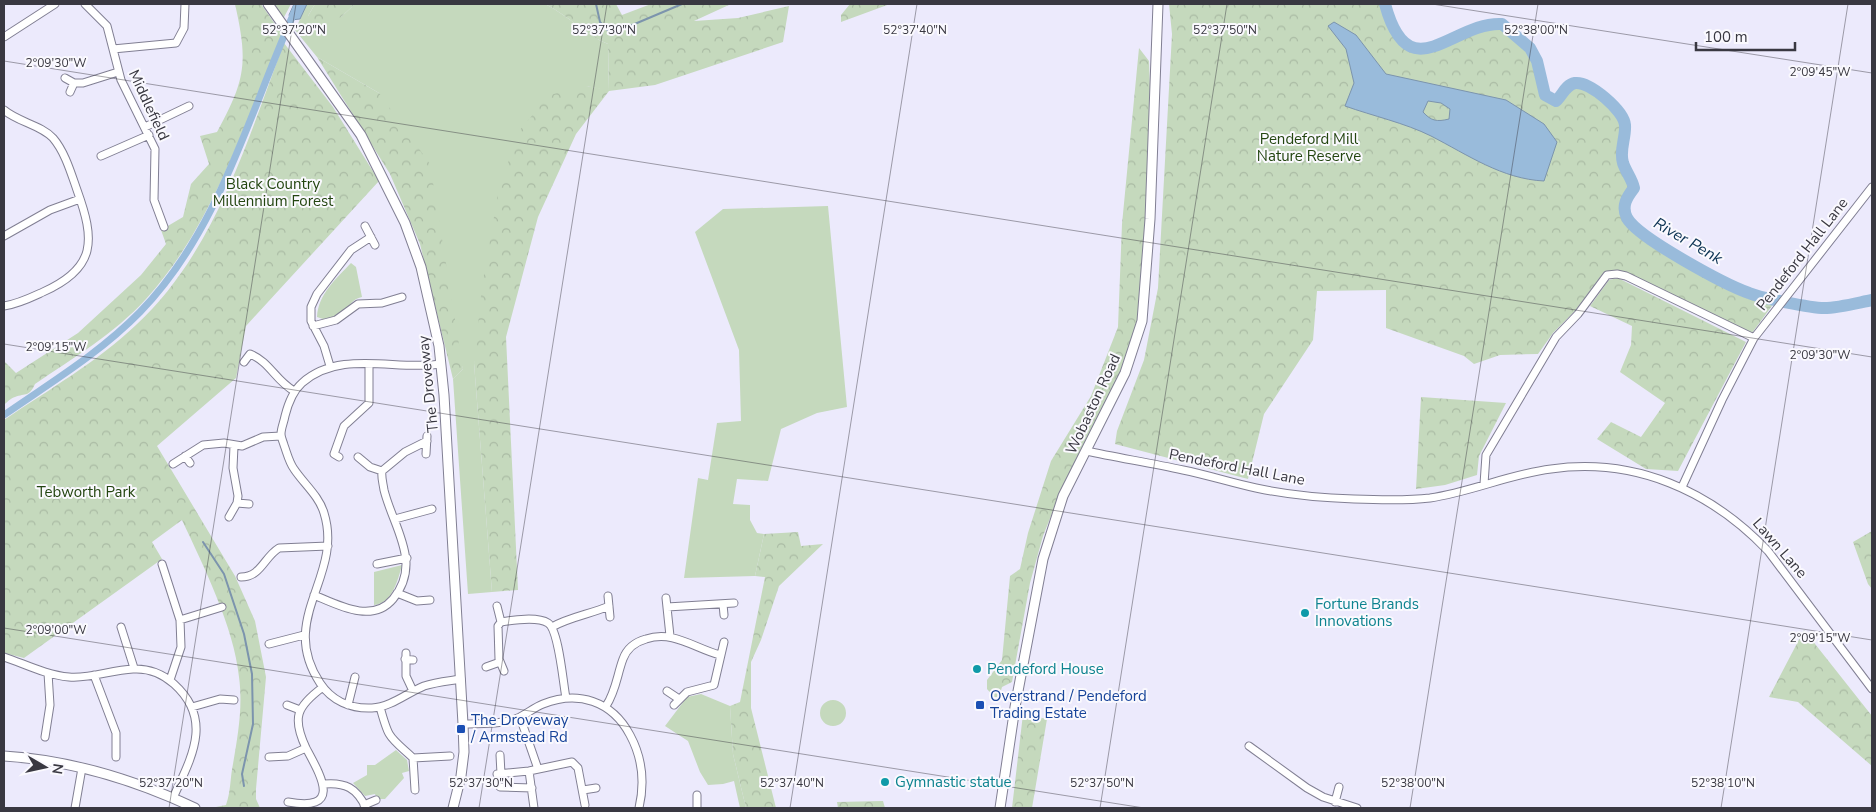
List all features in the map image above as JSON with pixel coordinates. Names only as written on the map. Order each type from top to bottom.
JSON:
[{"type":"street","points":[[4,37],[55,4]]},
{"type":"street","name":"Middlefield","points":[[85,4],[107,26],[118,72],[155,149],[154,200],[164,227]]},
{"type":"street","points":[[113,49],[176,43],[184,28],[185,4]]},
{"type":"street","name":"The Droveway","points":[[268,4],[361,134],[405,223],[421,267],[440,346],[446,413],[464,752],[461,776],[452,807]]},
{"type":"street","name":"Wobaston Road","points":[[1000,808],[1014,707],[1043,559],[1063,496],[1125,373],[1142,321],[1150,219],[1158,4]]},
{"type":"street","points":[[66,78],[74,83],[83,83],[118,72]]},
{"type":"street","points":[[70,92],[74,83]]},
{"type":"street","points":[[102,156],[189,106]]},
{"type":"street","points":[[4,110],[17,120],[47,134],[53,139],[69,168],[80,199],[90,241],[85,262],[61,284],[22,301],[4,306]]},
{"type":"street","name":"Pendeford Hall Lane","points":[[1682,486],[1722,400],[1754,338],[1872,187]]},
{"type":"street","points":[[4,236],[50,210],[80,199]]},
{"type":"street","points":[[365,226],[375,245]]},
{"type":"street","points":[[330,366],[324,346],[313,326],[310,314],[317,294],[351,250],[371,237]]},
{"type":"street","points":[[1484,484],[1486,455],[1556,337],[1578,314],[1607,275],[1617,274],[1626,276],[1754,338]]},
{"type":"street","points":[[313,326],[336,320],[358,304],[382,303],[402,297]]},
{"type":"street","points":[[244,362],[250,354],[263,359],[279,380],[294,391]]},
{"type":"street","points":[[339,457],[334,454],[334,448],[344,426],[355,411],[366,408],[370,400],[369,364]]},
{"type":"street","points":[[441,364],[330,366],[310,376],[294,391],[286,410],[281,436],[293,467],[319,500],[328,532],[326,560],[314,595],[304,635],[307,658],[323,688],[334,698],[348,705],[370,708],[380,707],[435,683],[461,680]]},
{"type":"street","points":[[173,464],[203,445],[224,443],[234,446],[248,444],[263,437],[281,436]]},
{"type":"street","points":[[382,471],[405,452],[427,438],[426,454]]},
{"type":"street","points":[[229,517],[238,503],[238,486],[233,468],[234,446]]},
{"type":"street","name":"Pendeford Hall Lane","points":[[1086,451],[1184,470],[1258,488],[1331,498],[1393,500],[1430,498],[1484,484]]},
{"type":"street","points":[[185,456],[190,464]]},
{"type":"street","points":[[358,457],[370,467],[382,471]]},
{"type":"street","name":"Lawn Lane","points":[[1484,484],[1552,469],[1600,466],[1625,469],[1682,486],[1732,516],[1768,551],[1872,689]]},
{"type":"street","points":[[314,595],[350,610],[362,611],[382,607],[398,593],[404,579],[407,558],[395,519],[387,501],[382,471]]},
{"type":"street","points":[[238,503],[249,504]]},
{"type":"street","points":[[395,519],[432,509]]},
{"type":"street","points":[[242,577],[250,577],[279,548],[328,546]]},
{"type":"street","points":[[377,564],[407,558]]},
{"type":"street","points":[[162,564],[180,620],[181,647],[170,680]]},
{"type":"street","points":[[398,593],[417,601],[430,600]]},
{"type":"street","points":[[608,596],[610,617]]},
{"type":"street","points":[[666,598],[670,636]]},
{"type":"street","points":[[667,607],[734,603]]},
{"type":"street","points":[[723,604],[724,615]]},
{"type":"street","points":[[497,606],[501,622],[498,626],[500,662],[504,671]]},
{"type":"street","points":[[552,627],[563,621],[585,616],[609,606]]},
{"type":"street","points":[[180,620],[222,607]]},
{"type":"street","points":[[501,622],[541,620],[552,627],[566,698]]},
{"type":"street","points":[[121,627],[134,668]]},
{"type":"street","points":[[268,644],[304,635]]},
{"type":"street","points":[[606,706],[613,696],[624,657],[630,647],[650,638],[670,636],[720,655]]},
{"type":"street","points":[[674,705],[687,692],[714,684],[724,642]]},
{"type":"street","points":[[4,657],[48,673],[69,677],[134,668],[147,669],[170,680],[183,692],[192,707],[197,727],[195,747],[173,798]]},
{"type":"street","points":[[408,658],[406,676],[413,691]]},
{"type":"street","points":[[486,666],[500,662]]},
{"type":"street","points":[[45,737],[50,705],[48,673]]},
{"type":"street","points":[[94,675],[116,733],[116,757]]},
{"type":"street","points":[[348,705],[355,677]]},
{"type":"street","points":[[288,802],[301,806],[311,804],[318,800],[324,784],[297,726],[300,710],[310,697],[323,688]]},
{"type":"street","points":[[667,691],[679,699]]},
{"type":"street","points":[[463,724],[504,722],[520,717],[543,704],[566,698],[588,699],[606,706],[627,729],[640,758],[643,777],[639,808]]},
{"type":"street","points":[[192,707],[220,699],[234,700]]},
{"type":"street","points":[[287,705],[300,710]]},
{"type":"street","points":[[380,707],[388,735],[395,744],[413,758],[450,756]]},
{"type":"street","points":[[520,717],[538,769]]},
{"type":"street","points":[[1249,746],[1308,788],[1334,802],[1357,808]]},
{"type":"street","points":[[269,757],[288,756],[306,748]]},
{"type":"street","points":[[500,755],[499,774],[528,771],[572,762],[577,765],[585,805]]},
{"type":"street","points":[[4,756],[45,760],[134,782],[195,808]]},
{"type":"street","points":[[413,758],[415,790]]},
{"type":"street","points":[[75,808],[82,768]]},
{"type":"street","points":[[528,771],[534,808]]},
{"type":"street","points":[[324,784],[339,783],[349,786],[357,793],[365,806],[376,800]]},
{"type":"street","points":[[500,787],[532,788]]},
{"type":"street","points":[[1334,802],[1339,787]]},
{"type":"street","points":[[583,790],[596,788]]},
{"type":"street","points":[[697,795],[698,808]]},
{"type":"green space","points":[[235,4],[261,4],[282,34],[225,173],[190,239],[170,270],[134,312],[93,345],[35,384],[29,393],[9,400],[4,405],[4,361],[16,373],[78,333],[141,275],[166,244],[161,230],[183,217],[191,184],[209,164],[200,136],[217,132],[227,114],[239,84],[243,56]]},
{"type":"green space","points":[[274,4],[291,4],[283,19]]},
{"type":"green space","points":[[307,4],[315,4],[308,16],[341,17],[355,4],[545,4],[592,36],[608,44],[609,91],[587,86],[474,363],[492,592],[468,594],[453,379],[463,369],[379,93],[317,57],[295,30]]},
{"type":"green space","points":[[315,4],[355,4],[341,17],[320,25],[308,16]]},
{"type":"green space","points":[[545,4],[616,4],[622,15],[651,4],[731,4],[694,21],[738,18],[789,6],[783,42],[655,85],[609,91],[576,134],[538,217],[506,337],[518,590],[492,592],[474,363],[482,286],[499,188],[519,131],[549,95],[587,86],[609,90],[608,44],[592,36]]},
{"type":"green space","points":[[850,4],[890,4],[841,22],[841,15]]},
{"type":"green space","name":"Pendeford Mill Nature Reserve","points":[[1169,4],[1385,4],[1395,30],[1407,44],[1420,48],[1434,46],[1484,26],[1502,24],[1529,47],[1536,61],[1541,85],[1549,97],[1556,101],[1567,87],[1579,83],[1588,87],[1619,109],[1625,127],[1622,154],[1634,188],[1627,199],[1624,210],[1627,219],[1635,227],[1665,249],[1724,282],[1751,294],[1777,299],[1752,333],[1624,272],[1616,270],[1604,272],[1575,311],[1553,333],[1538,354],[1500,355],[1474,364],[1464,356],[1386,328],[1386,290],[1317,291],[1313,340],[1264,414],[1248,479],[1115,444],[1117,431],[1144,360],[1158,288],[1172,34]]},
{"type":"green space","name":"Tebworth Park","points":[[284,43],[333,107],[379,181],[246,326],[236,378],[157,446],[235,576],[255,621],[266,677],[256,789],[256,799],[260,808],[219,808],[216,807],[226,805],[230,790],[239,720],[239,677],[231,638],[224,617],[208,576],[182,520],[152,542],[162,559],[24,658],[4,653],[4,420],[105,351],[136,325],[164,296],[208,230],[226,193],[242,156]]},
{"type":"green space","points":[[1139,48],[1149,61],[1150,89],[1146,220],[1138,321],[1121,372],[1059,496],[1043,536],[1030,583],[1012,682],[1002,687],[999,697],[994,697],[987,689],[987,680],[1002,660],[1010,576],[1020,569],[1028,533],[1051,461],[1091,396],[1118,327],[1122,224]]},
{"type":"green space","points":[[317,57],[379,93],[430,164],[463,369],[453,379],[420,244],[390,174]]},
{"type":"green space","points":[[828,206],[847,407],[817,413],[781,429],[768,481],[737,479],[733,504],[750,505],[750,520],[757,533],[764,534],[755,576],[684,578],[698,478],[708,480],[717,423],[741,421],[739,350],[695,232],[723,209]]},
{"type":"green space","points":[[351,263],[356,267],[362,297],[353,301],[339,315],[323,319],[317,317],[318,309],[325,294]]},
{"type":"green space","points":[[1618,278],[1746,342],[1678,471],[1646,469],[1597,439],[1611,422],[1641,437],[1665,403],[1620,372],[1631,345],[1632,326],[1590,306],[1609,280]]},
{"type":"green space","points":[[1421,397],[1506,403],[1479,456],[1477,475],[1445,485],[1416,489]]},
{"type":"green space","points":[[1872,531],[1872,589],[1868,584],[1853,542]]},
{"type":"green space","points":[[798,532],[801,546],[823,544],[779,586],[761,640],[751,662],[751,708],[776,808],[746,808],[733,754],[730,706],[740,702],[765,577],[755,576],[764,534]]},
{"type":"green space","points":[[402,565],[394,590],[386,600],[374,605],[374,572]]},
{"type":"green space","points":[[1804,630],[1872,716],[1872,766],[1798,702],[1769,697]]},
{"type":"green space","points":[[701,694],[730,706],[733,754],[746,808],[740,808],[734,781],[708,785],[700,772],[688,741],[665,726],[687,697]]},
{"type":"green space","points":[[833,700],[842,704],[846,713],[842,722],[833,726],[824,722],[820,713],[824,704]]},
{"type":"green space","points":[[1023,714],[1047,719],[1032,808],[1012,808]]},
{"type":"green space","points":[[396,750],[407,760],[409,771],[402,773],[404,778],[385,799],[377,799],[375,794],[365,796],[353,783],[367,775],[367,765],[375,765]]},
{"type":"green space","points":[[883,801],[885,808],[838,808],[837,802]]},
{"type":"water","points":[[294,4],[307,4],[300,19],[291,20],[289,15]]},
{"type":"water","points":[[1334,22],[1356,35],[1386,74],[1506,100],[1544,124],[1557,142],[1544,181],[1514,176],[1500,171],[1421,131],[1345,106],[1354,83],[1346,49],[1328,26]],"holes":[[[1428,101],[1441,103],[1450,109],[1449,119],[1434,120],[1423,112]]]},
{"type":"waterway","points":[[4,415],[74,367],[125,327],[168,279],[193,243],[232,166],[298,4]]},
{"type":"waterway","name":"River Penk","points":[[596,4],[600,22],[611,34],[682,4]]},
{"type":"waterway","name":"River Penk","points":[[1385,4],[1395,30],[1407,44],[1420,49],[1434,46],[1484,26],[1502,24],[1530,48],[1537,61],[1545,95],[1556,101],[1566,88],[1575,83],[1589,87],[1605,98],[1619,112],[1625,125],[1622,158],[1634,188],[1627,198],[1625,214],[1634,227],[1664,248],[1722,281],[1749,293],[1764,297],[1818,308],[1842,306],[1872,300]]},
{"type":"waterway","points":[[203,542],[224,574],[244,634],[252,674],[253,724],[242,774],[244,786]]},
{"type":"place","name":"Fortune Brands Innovations","points":[[1305,613]]},
{"type":"place","name":"Pendeford House","points":[[977,669]]},
{"type":"place","name":"Overstrand / Pendeford Trading Estate","points":[[980,705]]},
{"type":"place","name":"The Droveway / Armstead Rd","points":[[461,729]]},
{"type":"place","name":"Gymnastic statue","points":[[885,782]]},
{"type":"park label","name":"Black Country Millennium Forest","points":[[273,192]]}]
